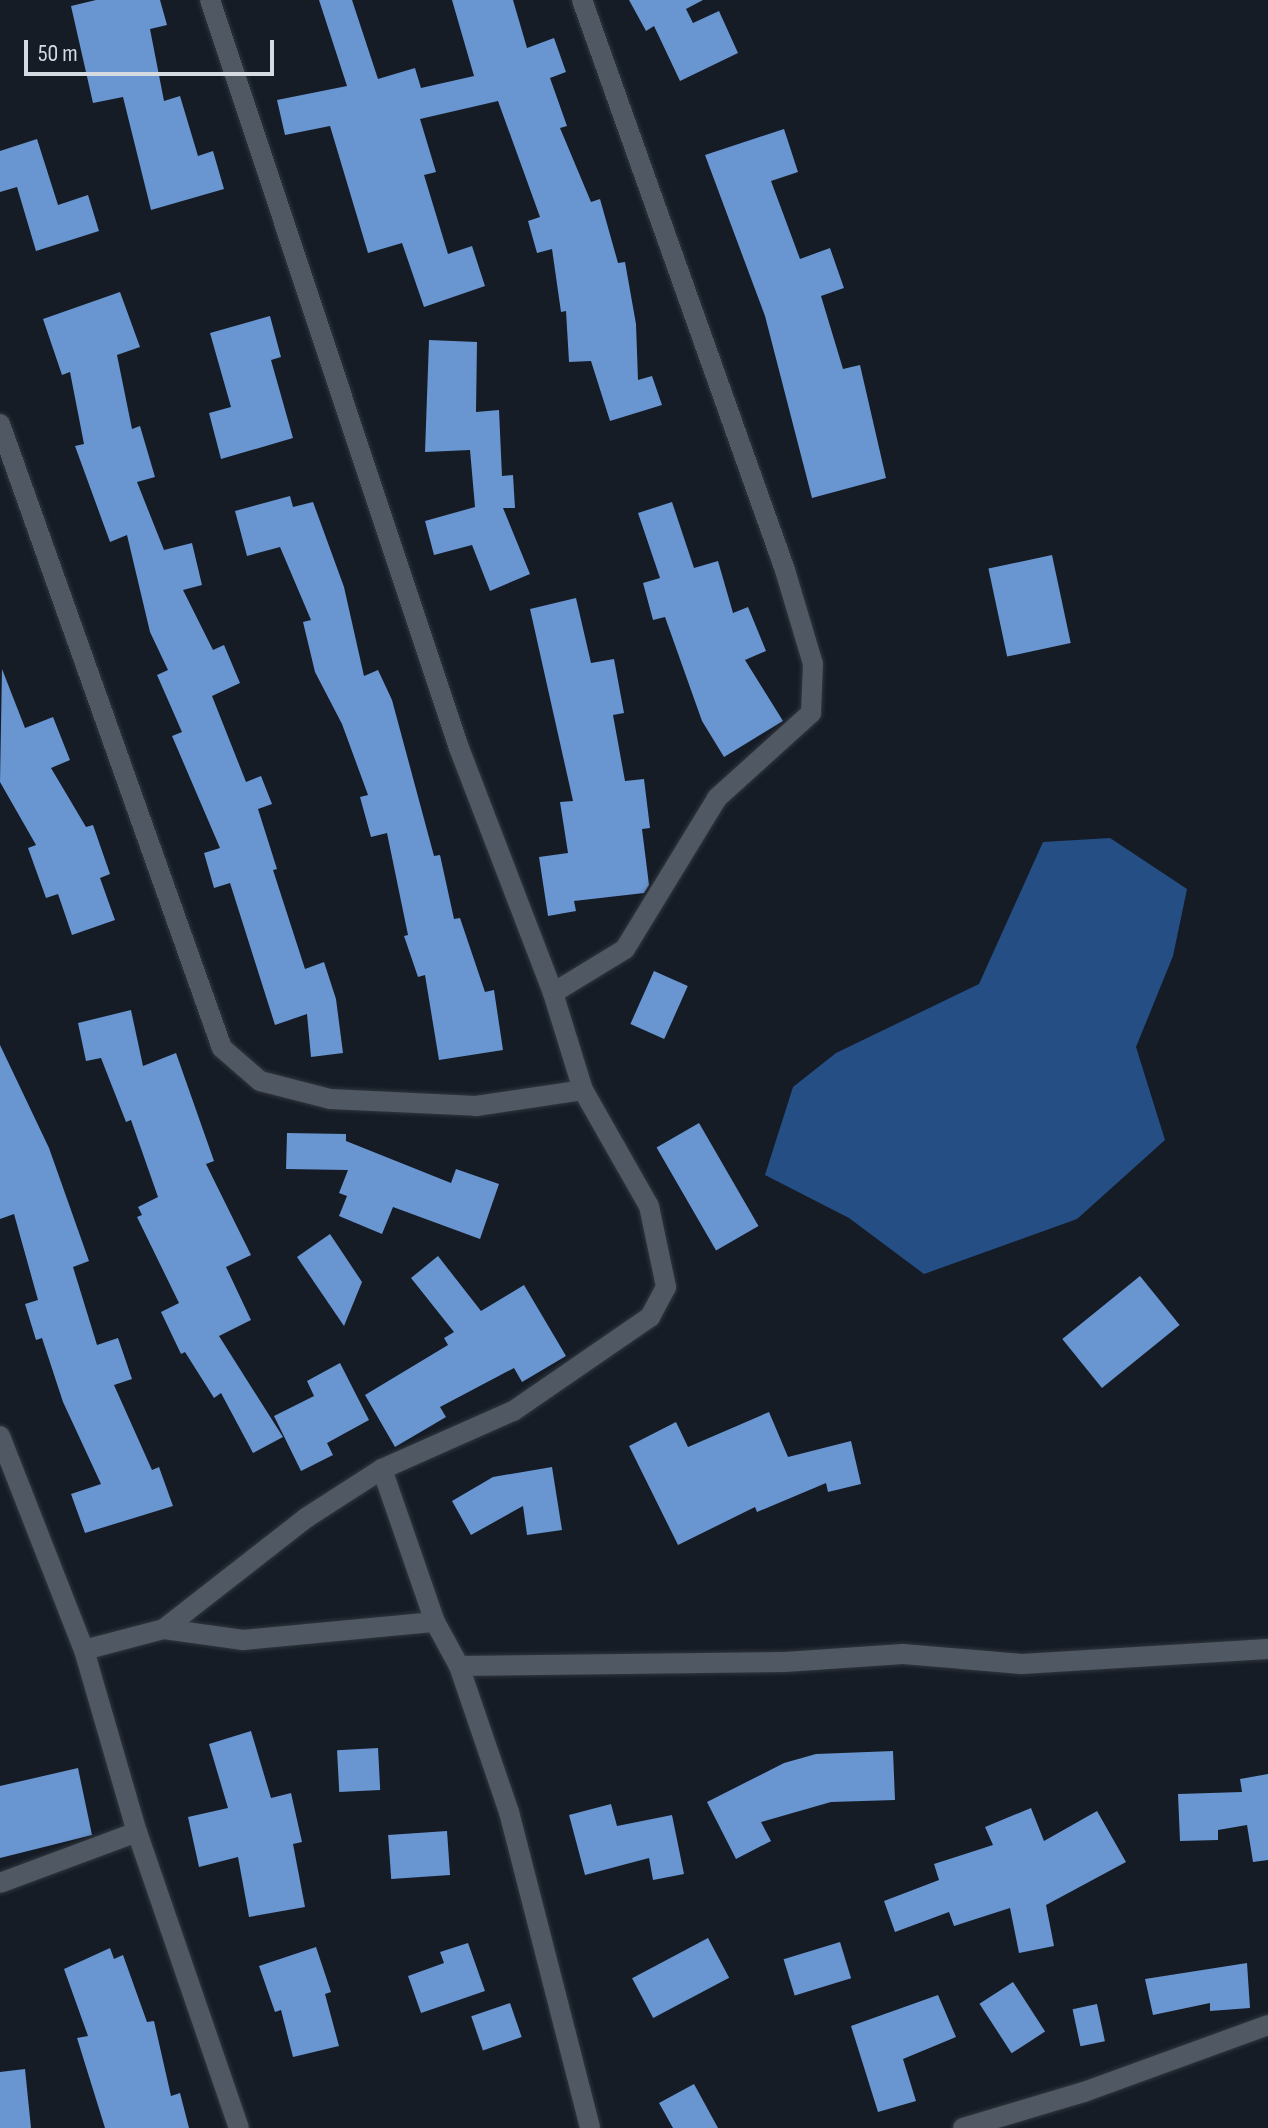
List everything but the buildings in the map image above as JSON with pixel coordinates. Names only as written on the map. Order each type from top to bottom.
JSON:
[{"type":"street","points":[[164,1629],[306,1518],[382,1469],[513,1411],[650,1317],[666,1287],[649,1206],[583,1090],[553,993],[459,748],[210,0]]},
{"type":"street","points":[[553,993],[625,949],[717,798],[811,713],[813,664],[785,570],[582,0]]},
{"type":"street","points":[[0,424],[222,1048],[260,1081],[330,1099],[476,1106],[583,1090]]},
{"type":"street","points":[[0,1436],[84,1650],[137,1832],[239,2128]]},
{"type":"street","points":[[382,1469],[435,1622],[459,1666],[509,1812],[590,2128]]},
{"type":"street","points":[[84,1650],[164,1629],[243,1640],[435,1622]]},
{"type":"street","points":[[459,1666],[785,1662],[903,1654],[1022,1664],[1268,1649]]},
{"type":"street","points":[[0,1883],[137,1832]]},
{"type":"street","points":[[963,2128],[1084,2092],[1268,2025]]},
{"type":"water","points":[[1110,838],[1187,889],[1173,956],[1136,1047],[1165,1140],[1077,1219],[924,1274],[849,1218],[765,1175],[793,1087],[836,1053],[979,984],[1043,842]]}]
